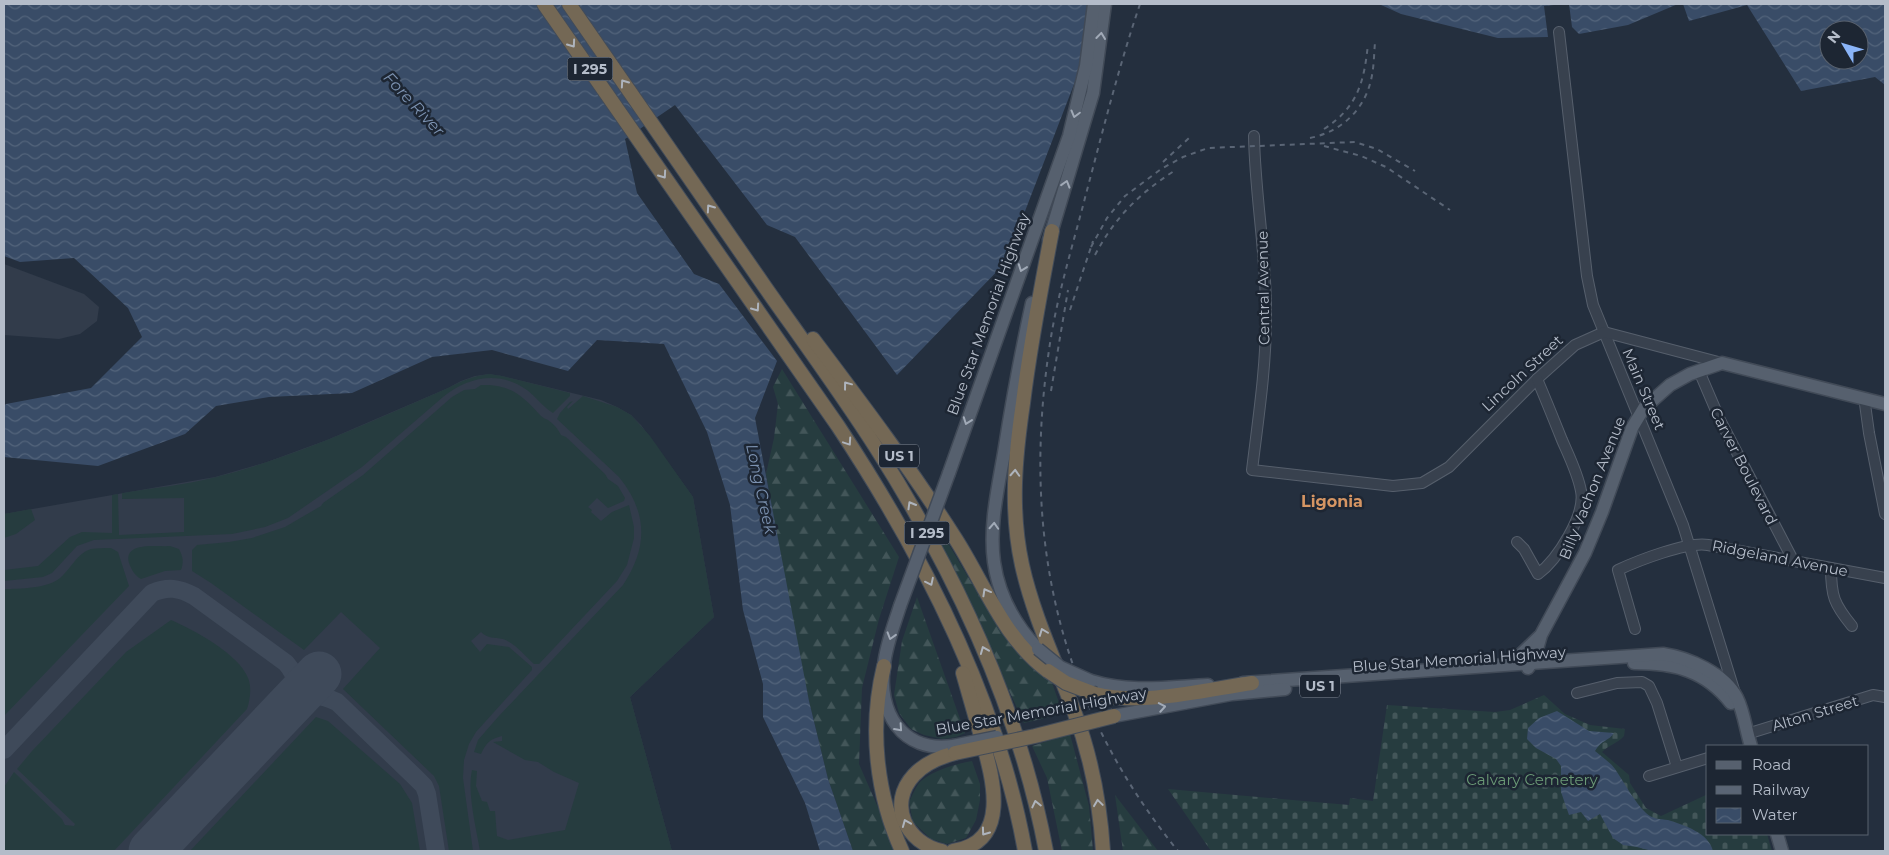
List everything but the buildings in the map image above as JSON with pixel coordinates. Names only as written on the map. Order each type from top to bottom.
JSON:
[{"type":"highway","name":"I 295","points":[[544,4],[864,466],[910,545],[946,617],[994,731],[1009,777],[1025,851]]},
{"type":"highway","name":"I 295","points":[[569,4],[876,448],[914,511],[949,574],[980,641],[1015,731],[1034,795],[1046,851]]},
{"type":"highway","points":[[1052,231],[1026,375],[1015,460],[1015,517],[1021,562],[1029,591],[1088,753],[1098,801],[1103,851]]},
{"type":"highway","name":"US 1","points":[[738,248],[773,286],[886,438],[954,537],[1001,618],[1015,639],[1031,657],[1066,683],[1093,688],[1116,698],[1140,699],[1252,683]]},
{"type":"highway","points":[[946,617],[986,755],[994,799],[991,822],[983,835],[968,847],[953,851]]},
{"type":"highway","points":[[884,666],[879,688],[877,714],[878,763],[886,807],[902,851]]},
{"type":"highway","name":"US 1","points":[[942,851],[924,845],[914,837],[904,821],[902,802],[907,786],[919,770],[954,749],[1036,736],[1114,716]]},
{"type":"main road","points":[[1091,67],[1094,4]]},
{"type":"main road","points":[[1091,67],[1105,4]]},
{"type":"main road","name":"Blue Star Memorial Highway","points":[[1091,67],[1087,115],[1034,295],[1018,367],[997,494],[993,542],[995,567],[1002,594],[1018,625],[1038,649],[1093,688]]},
{"type":"main road","name":"Blue Star Memorial Highway","points":[[954,749],[920,744],[907,737],[898,728],[887,707],[883,688],[884,666],[900,606],[1066,146],[1091,67]]},
{"type":"main road","points":[[1722,363],[1885,403]]},
{"type":"main road","name":"Billy Vachon Avenue","points":[[1529,666],[1541,635],[1585,553],[1602,512],[1627,439],[1638,416],[1651,401],[1670,385],[1699,371],[1722,363]]},
{"type":"main road","name":"Billy Vachon Avenue","points":[[1510,664],[1541,635]]},
{"type":"main road","name":"Blue Star Memorial Highway","points":[[1114,716],[1232,694],[1644,654],[1669,655],[1683,658],[1712,673],[1724,682],[1737,698]]},
{"type":"main road","name":"Blue Star Memorial Highway","points":[[1252,683],[1510,664],[1529,666],[1661,664],[1676,666],[1699,675],[1721,692],[1734,708],[1748,740]]},
{"type":"main road","name":"Main Street","points":[[1737,698],[1748,740]]},
{"type":"main road","points":[[1777,835],[1782,851]]},
{"type":"street","name":"Main Street","points":[[1559,32],[1587,276],[1593,304],[1677,508],[1737,698]]},
{"type":"street","name":"Central Avenue","points":[[1252,470],[1262,385],[1266,319],[1264,256],[1254,136]]},
{"type":"street","points":[[1604,332],[1722,363]]},
{"type":"street","name":"Lincoln Street","points":[[1252,470],[1393,486],[1422,483],[1449,467],[1575,345],[1604,332]]},
{"type":"street","name":"Carver Boulevard","points":[[1699,371],[1720,420],[1792,560]]},
{"type":"street","points":[[1517,542],[1524,549],[1538,574],[1550,564],[1566,540],[1574,524],[1582,492],[1538,379]]},
{"type":"street","points":[[1866,399],[1864,404],[1885,514]]},
{"type":"street","name":"Ridgeland Avenue","points":[[1634,629],[1618,570],[1641,560],[1690,546],[1702,544],[1885,578]]},
{"type":"street","points":[[1831,568],[1831,588],[1834,601],[1852,626]]},
{"type":"street","points":[[1577,693],[1617,683],[1642,682],[1649,686],[1655,697],[1677,767]]},
{"type":"street","name":"Alton Street","points":[[1748,740],[1873,695],[1884,696]]},
{"type":"street","points":[[1649,776],[1706,759]]},
{"type":"shaded area","points":[[4,264],[84,294],[99,307],[97,321],[80,334],[59,339],[4,335]]},
{"type":"shaded area","points":[[489,374],[601,400],[631,415],[641,425],[693,497],[714,617],[630,697],[672,851],[4,851],[4,514],[215,477],[267,462],[327,440],[461,381]]},
{"type":"green space","points":[[782,369],[899,557],[879,619],[862,688],[859,764],[897,851],[853,851],[828,779],[809,701],[793,625],[766,474],[774,438],[778,404],[773,387]]},
{"type":"green space","points":[[489,374],[570,393],[570,396],[553,413],[527,390],[506,380],[484,378],[473,381],[443,397],[362,467],[288,518],[265,527],[232,534],[94,540],[77,546],[52,573],[43,577],[4,581],[4,570],[38,566],[70,537],[82,532],[112,533],[112,495],[118,494],[119,535],[184,532],[184,498],[122,499],[122,493],[204,480],[246,469],[305,449],[462,381]]},
{"type":"green space","points":[[481,385],[508,389],[522,397],[542,417],[552,423],[561,435],[566,437],[608,479],[618,486],[625,498],[624,501],[608,508],[597,498],[588,507],[601,521],[612,512],[629,505],[634,527],[634,538],[627,565],[617,581],[539,664],[534,664],[516,647],[503,639],[489,637],[481,632],[471,641],[480,652],[487,644],[509,647],[532,667],[532,670],[476,732],[469,744],[464,760],[463,778],[473,851],[449,851],[439,786],[434,776],[343,689],[380,648],[341,612],[304,650],[192,571],[192,550],[197,545],[252,538],[285,527],[321,506],[363,475],[452,397],[464,390],[475,389]]},
{"type":"green space","points":[[583,396],[617,407],[631,415],[650,436],[693,497],[714,617],[630,697],[672,851],[480,851],[471,799],[472,770],[477,771],[476,786],[482,801],[487,802],[490,811],[495,811],[497,836],[508,840],[565,830],[579,783],[554,772],[538,762],[525,760],[493,742],[502,741],[502,736],[489,742],[481,754],[474,752],[478,740],[498,717],[623,585],[637,557],[640,544],[640,517],[629,490],[619,477],[557,419],[570,402],[573,401],[567,407],[568,409]]},
{"type":"green space","points":[[31,509],[35,520],[16,534],[4,538],[4,514]]},
{"type":"green space","points":[[939,528],[996,624],[1036,671],[1051,680],[1063,714],[1024,723],[937,534]]},
{"type":"green space","points":[[150,546],[170,546],[179,549],[183,562],[181,570],[165,571],[141,579],[137,576],[129,563],[131,551],[136,548]]},
{"type":"green space","points":[[111,548],[118,552],[129,586],[4,716],[4,589],[18,589],[49,584],[60,578],[86,551]]},
{"type":"green space","points":[[917,597],[965,733],[956,737],[943,739],[924,735],[911,729],[899,713],[894,695],[902,641]]},
{"type":"green space","points":[[171,620],[215,644],[243,669],[250,685],[250,698],[247,709],[114,851],[4,851],[4,787],[14,772],[62,819],[65,825],[74,826],[75,824],[17,769],[126,652]]},
{"type":"green space","name":"Calvary Cemetery","points":[[1544,695],[1565,714],[1590,725],[1625,729],[1622,738],[1602,752],[1629,775],[1630,783],[1646,808],[1661,816],[1706,795],[1706,835],[1767,835],[1772,851],[1211,851],[1168,789],[1349,805],[1350,798],[1373,801],[1387,705],[1495,712],[1510,710]]},
{"type":"green space","points":[[316,717],[328,721],[400,784],[412,803],[420,851],[190,851]]},
{"type":"green space","points":[[1070,734],[1089,806],[1093,851],[1062,851],[1047,778],[1032,746]]},
{"type":"green space","points":[[972,761],[980,784],[980,800],[976,820],[966,838],[947,844],[931,839],[913,822],[909,802],[914,791],[921,781],[932,774]]},
{"type":"green space","points":[[1115,795],[1158,851],[1123,851]]},
{"type":"water","points":[[4,4],[1105,4],[1005,263],[897,375],[795,237],[767,225],[675,105],[625,139],[637,193],[694,274],[719,284],[777,361],[755,418],[809,701],[828,779],[853,851],[820,851],[805,803],[763,717],[763,684],[743,610],[730,505],[707,432],[664,344],[597,340],[568,371],[492,350],[432,357],[352,393],[269,397],[216,406],[185,434],[98,466],[4,457],[4,406],[6,404],[91,388],[142,337],[128,308],[74,258],[20,262],[4,256]]},
{"type":"water","points":[[1379,4],[1564,4],[1544,6],[1548,37],[1498,38],[1401,14]]},
{"type":"water","points":[[1569,4],[1678,4],[1628,25],[1579,34],[1572,27]]},
{"type":"water","points":[[1683,4],[1885,4],[1885,85],[1875,77],[1801,91],[1747,5],[1689,21]]},
{"type":"water","points":[[1557,711],[1589,731],[1614,733],[1595,751],[1613,766],[1642,809],[1653,818],[1681,824],[1695,831],[1707,839],[1713,851],[1652,851],[1623,845],[1613,838],[1600,814],[1588,821],[1581,812],[1569,815],[1561,792],[1561,766],[1556,759],[1536,748],[1527,739],[1528,728],[1539,718]]},
{"type":"taxiway","points":[[4,750],[152,593],[163,589],[183,591],[194,596],[286,663],[293,674],[296,685],[287,707]]},
{"type":"taxiway","points":[[287,707],[311,696],[323,697],[337,702],[415,777],[424,786],[427,794],[436,851]]},
{"type":"runway","points":[[151,851],[319,674]]},
{"type":"railway","points":[[1140,4],[1112,98],[1054,319],[1043,408],[1040,477],[1045,544],[1057,609],[1076,672],[1102,734],[1136,793],[1178,851]]},
{"type":"railway","points":[[1310,138],[1331,131],[1341,125],[1357,110],[1368,91],[1372,75],[1375,42]]},
{"type":"railway","points":[[1324,129],[1345,112],[1352,102],[1361,82],[1368,44]]},
{"type":"railway","points":[[1163,162],[1189,138]]},
{"type":"railway","points":[[1091,247],[1107,218],[1125,196],[1161,169],[1183,157],[1208,148],[1355,142],[1377,149],[1415,171]]},
{"type":"railway","points":[[1324,146],[1361,156],[1386,167],[1450,210]]},
{"type":"railway","points":[[1095,255],[1111,229],[1129,207],[1150,188],[1174,171]]},
{"type":"railway","points":[[1070,310],[1093,241]]},
{"type":"railway","points":[[1051,391],[1068,290]]},
{"type":"district","name":"Ligonia","points":[[1332,501]]},
{"type":"water label","name":"Fore River","points":[[414,104]]},
{"type":"water label","name":"Long Creek","points":[[761,489]]}]
